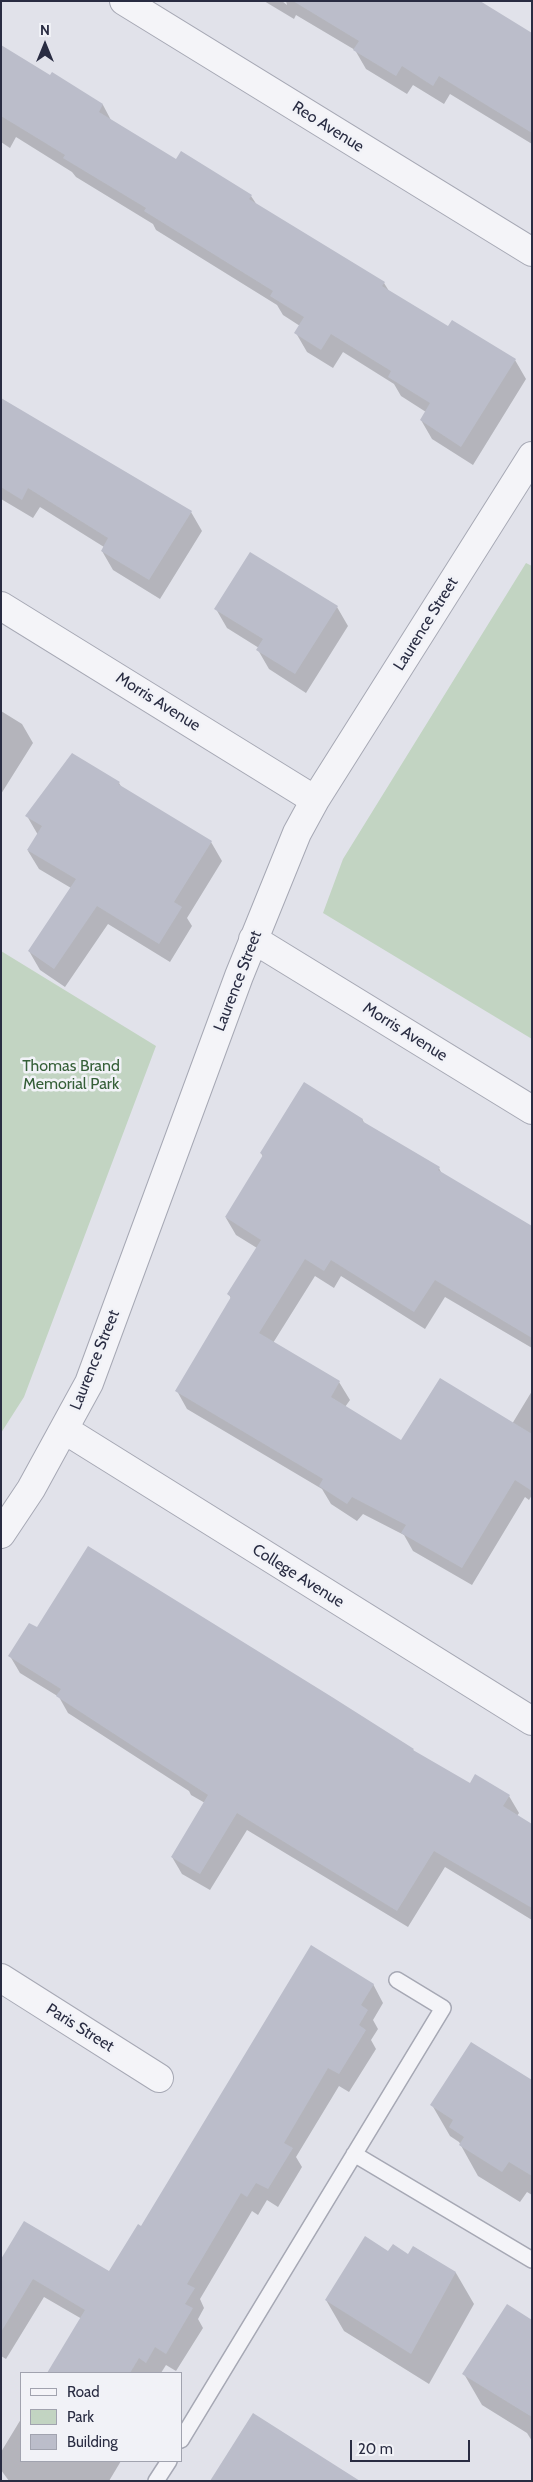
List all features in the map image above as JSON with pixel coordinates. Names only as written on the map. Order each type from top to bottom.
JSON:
[{"type":"street","name":"Reo Avenue","points":[[124,1],[532,252]]},
{"type":"street","name":"Laurence Street","points":[[1,1534],[32,1489],[89,1383],[253,939],[297,833],[315,800],[532,456]]},
{"type":"street","name":"Morris Avenue","points":[[1,606],[315,800]]},
{"type":"street","name":"Morris Avenue","points":[[253,939],[532,1110]]},
{"type":"street","name":"College Avenue","points":[[65,1430],[532,1721]]},
{"type":"street","name":"Paris Street","points":[[1,1978],[159,2078]]},
{"type":"lane","points":[[182,2438],[443,2008],[397,1980]]},
{"type":"lane","points":[[354,2154],[532,2260]]},
{"type":"lane","points":[[156,2481],[167,2462]]},
{"type":"green space","points":[[526,563],[532,566],[532,1039],[323,913],[343,859]]},
{"type":"green space","name":"Thomas Brand Memorial Park","points":[[1,951],[156,1046],[24,1397],[1,1433]]},
{"type":"building","points":[[293,1],[480,1],[532,33],[532,133],[439,76],[433,86],[402,66],[396,76],[353,50],[359,41]]},
{"type":"building","points":[[1,45],[50,75],[52,72],[103,104],[99,112],[176,159],[181,151],[252,195],[249,199],[385,282],[382,286],[448,326],[452,320],[516,359],[461,447],[420,420],[430,403],[388,377],[391,371],[331,334],[321,350],[294,333],[304,317],[270,296],[273,291],[144,211],[146,208],[63,158],[65,155],[1,116]]},
{"type":"building","points":[[1,398],[192,511],[149,580],[101,551],[108,538],[28,488],[22,500],[1,487]]},
{"type":"building","points":[[250,552],[338,606],[295,674],[256,650],[263,639],[214,609]]},
{"type":"building","points":[[72,753],[120,782],[118,784],[212,841],[174,902],[182,907],[159,944],[97,906],[54,969],[28,951],[76,879],[27,850],[42,826],[25,816]]},
{"type":"building","points":[[304,1082],[363,1119],[362,1121],[440,1167],[438,1170],[532,1226],[532,1338],[435,1280],[414,1312],[331,1260],[324,1271],[305,1259],[259,1333],[340,1381],[331,1397],[401,1440],[440,1378],[532,1434],[532,1491],[515,1480],[462,1568],[401,1533],[406,1525],[352,1497],[347,1504],[319,1486],[323,1479],[175,1391],[231,1297],[227,1294],[261,1240],[225,1217],[263,1155],[260,1153]]},
{"type":"building","points":[[88,1546],[332,1697],[413,1750],[470,1783],[475,1774],[510,1795],[503,1806],[532,1824],[532,1908],[434,1851],[397,1911],[237,1813],[200,1874],[171,1857],[208,1795],[56,1696],[61,1689],[8,1656],[29,1623],[37,1627]]},
{"type":"building","points":[[311,1945],[374,1984],[361,2005],[368,2010],[359,2025],[366,2030],[339,2074],[328,2068],[284,2143],[293,2148],[268,2189],[256,2183],[247,2197],[241,2193],[187,2284],[195,2288],[185,2304],[193,2308],[166,2354],[155,2347],[146,2363],[139,2358],[131,2372],[48,2372],[85,2310],[33,2279],[1,2332],[1,2259],[24,2221],[109,2271],[138,2224],[141,2226]]},
{"type":"building","points":[[471,2042],[532,2080],[532,2176],[509,2162],[502,2172],[459,2145],[464,2137],[449,2127],[453,2120],[430,2105]]},
{"type":"building","points":[[365,2236],[388,2251],[393,2244],[408,2254],[413,2246],[456,2272],[411,2354],[325,2300]]},
{"type":"building","points":[[507,2304],[532,2320],[532,2417],[462,2374]]},
{"type":"building","points":[[253,2413],[360,2481],[210,2481]]}]
